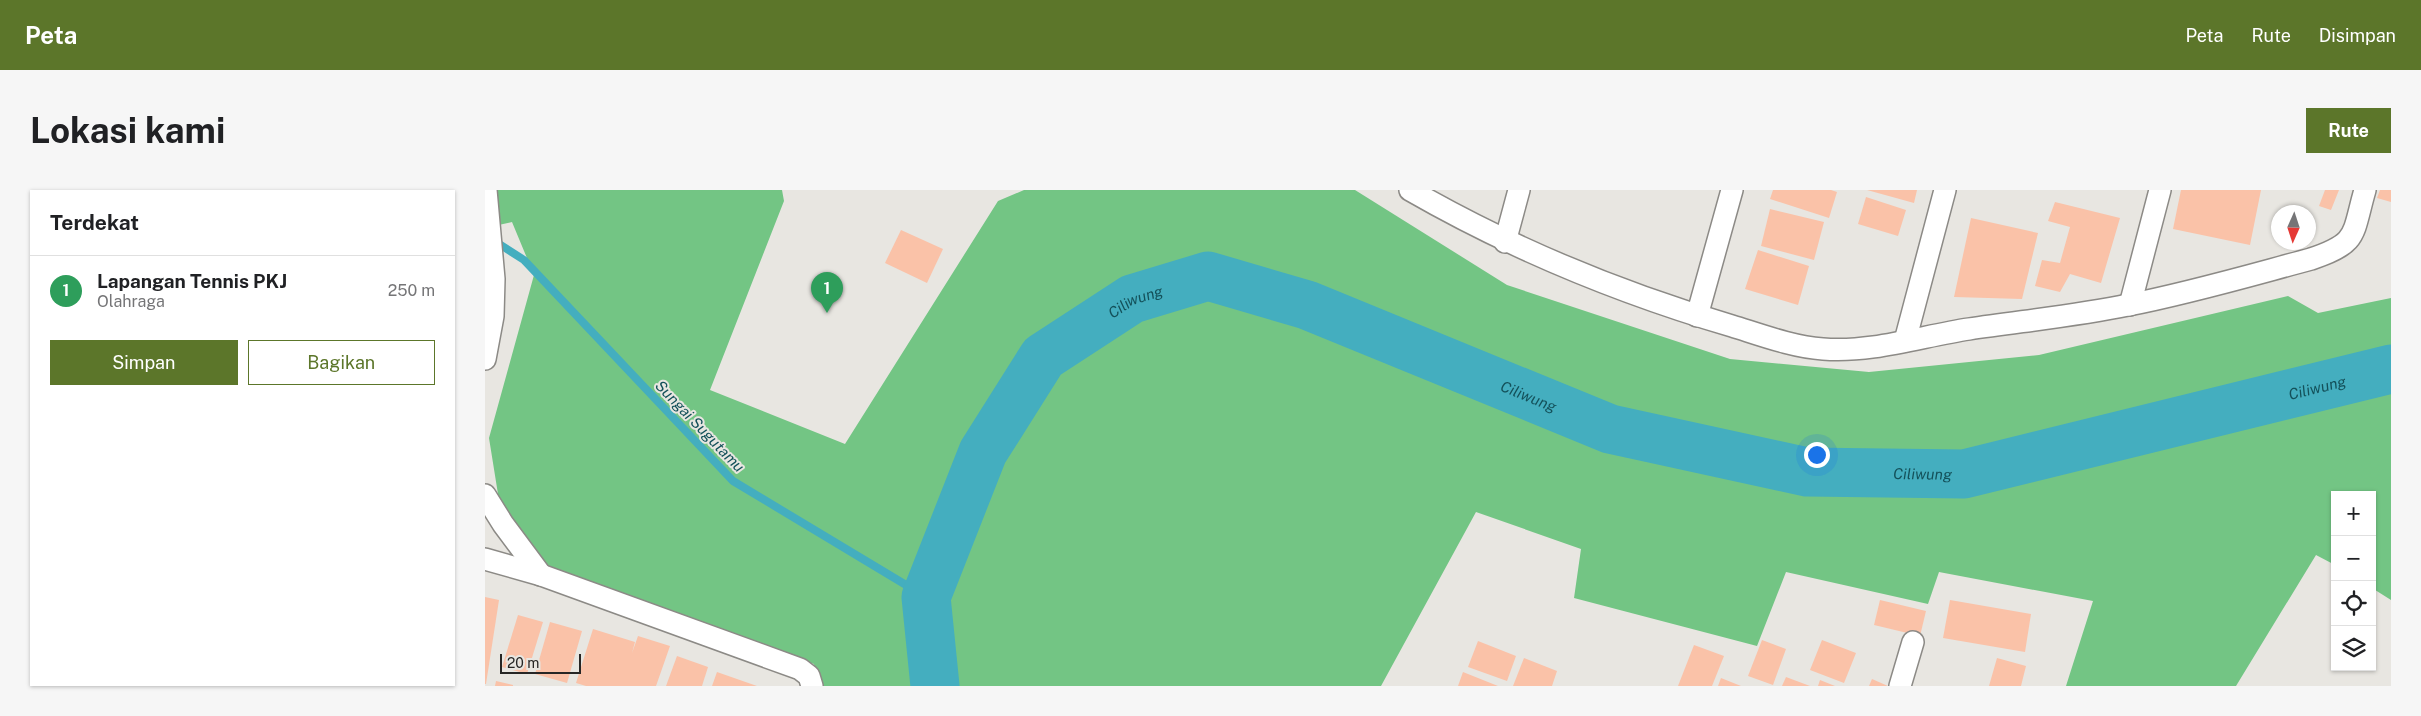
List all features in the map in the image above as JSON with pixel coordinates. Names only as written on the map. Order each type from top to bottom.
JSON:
[{"type":"street","points":[[485,190],[492,250],[490,278],[493,316],[485,359]]},
{"type":"street","points":[[1410,190],[1505,242],[1617,287],[1697,316],[1783,341],[1823,350],[1861,348],[2129,305],[2247,276],[2337,250],[2347,244],[2352,234],[2365,190]]},
{"type":"street","points":[[1505,242],[1519,190]]},
{"type":"street","points":[[1697,316],[1732,190]]},
{"type":"street","points":[[1905,341],[1945,190]]},
{"type":"street","points":[[2129,305],[2160,190]]},
{"type":"street","points":[[485,495],[503,524],[541,575]]},
{"type":"street","points":[[485,559],[541,575],[800,669],[809,676],[812,686]]},
{"type":"street","points":[[1900,686],[1913,642]]},
{"type":"green space","points":[[485,190],[782,190],[784,201],[710,390],[845,444],[998,201],[1024,190],[1355,190],[1507,285],[1730,359],[1869,372],[2039,355],[2288,296],[2318,313],[2391,298],[2391,600],[2376,591],[2376,491],[2331,491],[2331,563],[2316,555],[2236,686],[2066,686],[2093,601],[1939,572],[1928,604],[1786,572],[1757,646],[1574,598],[1581,549],[1476,512],[1381,686],[817,686],[814,664],[567,593],[502,519],[489,438],[534,275],[512,222],[485,228]]},
{"type":"building","points":[[1773,190],[1831,190],[1837,192],[1829,218],[1770,199]]},
{"type":"building","points":[[1867,190],[1917,190],[1914,203]]},
{"type":"building","points":[[2181,190],[2261,190],[2250,245],[2173,229]]},
{"type":"building","points":[[2325,190],[2339,190],[2331,210],[2319,206]]},
{"type":"building","points":[[2380,190],[2391,190],[2391,202],[2377,198]]},
{"type":"building","points":[[1866,197],[1906,210],[1898,236],[1858,224]]},
{"type":"building","points":[[2055,202],[2120,218],[2101,283],[2070,274],[2060,292],[2035,286],[2042,260],[2060,263],[2070,227],[2048,221]]},
{"type":"building","points":[[1770,209],[1824,222],[1814,260],[1761,246]]},
{"type":"building","points":[[1971,218],[2038,233],[2022,299],[1954,297]]},
{"type":"building","points":[[901,230],[943,249],[927,283],[885,263]]},
{"type":"building","points":[[1758,250],[1809,266],[1798,305],[1745,289]]},
{"type":"building","points":[[485,597],[499,600],[486,684],[485,684]]},
{"type":"building","points":[[1880,600],[1926,611],[1920,636],[1874,625]]},
{"type":"building","points":[[1950,600],[2031,614],[2025,652],[1943,638]]},
{"type":"building","points":[[518,615],[543,622],[527,674],[502,667]]},
{"type":"building","points":[[550,622],[582,631],[567,683],[535,674]]},
{"type":"building","points":[[593,629],[635,642],[632,653],[638,636],[670,646],[656,686],[586,686],[576,683]]},
{"type":"building","points":[[1762,640],[1786,649],[1773,685],[1748,676]]},
{"type":"building","points":[[1822,640],[1856,653],[1844,683],[1810,670]]},
{"type":"building","points":[[1478,641],[1516,656],[1507,681],[1468,667]]},
{"type":"building","points":[[1694,645],[1724,656],[1712,686],[1678,686]]},
{"type":"building","points":[[677,656],[708,667],[702,686],[666,686]]},
{"type":"building","points":[[1524,658],[1557,671],[1552,686],[1513,686]]},
{"type":"building","points":[[1997,658],[2026,666],[2021,686],[1989,686]]},
{"type":"building","points":[[717,672],[757,686],[712,686]]},
{"type":"building","points":[[1463,672],[1498,686],[1458,686]]},
{"type":"building","points":[[1786,677],[1810,686],[1782,686]]},
{"type":"building","points":[[1721,678],[1741,686],[1718,686]]},
{"type":"building","points":[[1872,679],[1888,686],[1869,686]]},
{"type":"building","points":[[1820,680],[1835,686],[1818,686]]},
{"type":"building","points":[[496,681],[513,685],[513,686],[495,686]]},
{"type":"waterway","name":"Sungai Sugutamu","points":[[493,240],[524,260],[733,481],[926,597]]},
{"type":"waterway","name":"Ciliwung","points":[[935,686],[926,597],[983,452],[1043,357],[1132,299],[1208,276],[1307,305],[1610,429],[1807,472],[1964,474],[2391,369]]},
{"type":"place","name":"Lapangan Tennis PKJ","points":[[827,313]]}]
